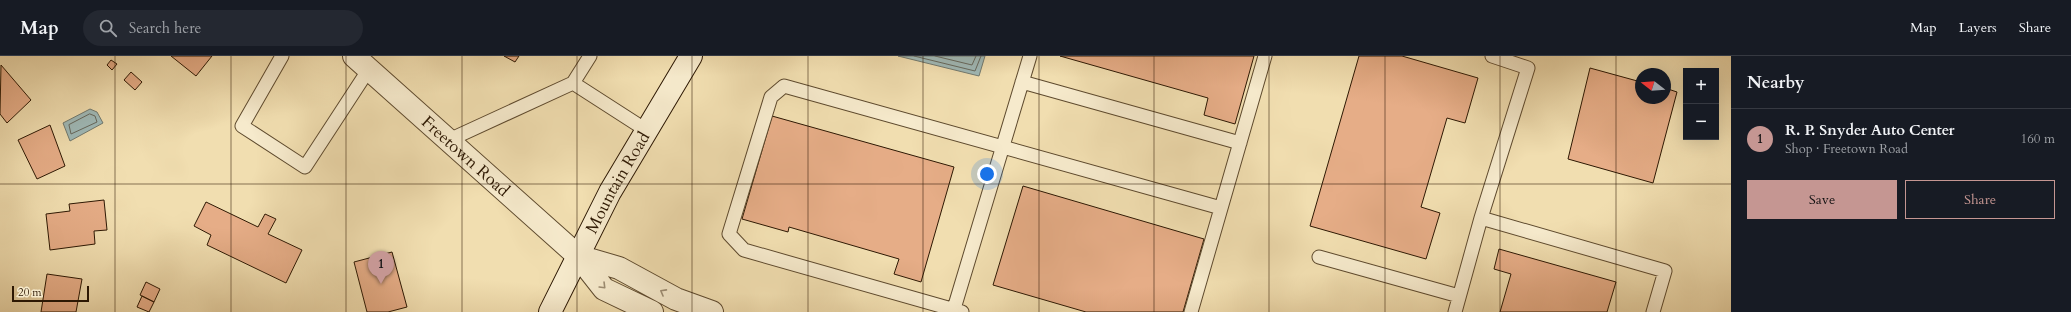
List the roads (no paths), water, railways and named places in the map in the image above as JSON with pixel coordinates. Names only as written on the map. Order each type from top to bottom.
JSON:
[{"type":"street","name":"Mountain Road","points":[[550,312],[610,192],[691,56]]},
{"type":"street","name":"Freetown Road","points":[[361,62],[578,256],[604,289],[652,312]]},
{"type":"street","points":[[578,256],[618,268],[676,300],[712,312]]},
{"type":"lane","points":[[282,56],[242,126],[305,167],[361,62]]},
{"type":"lane","points":[[449,140],[573,83],[590,56]]},
{"type":"lane","points":[[1030,56],[1002,148],[956,311],[744,250],[729,234],[771,97],[784,86],[1002,148],[1221,208]]},
{"type":"lane","points":[[1191,312],[1265,56]]},
{"type":"lane","points":[[1455,312],[1481,218],[1528,68],[1492,56]]},
{"type":"lane","points":[[1022,82],[1240,143]]},
{"type":"lane","points":[[573,83],[646,130]]},
{"type":"lane","points":[[1481,218],[1665,270],[1653,312]]},
{"type":"lane","points":[[1319,257],[1459,296]]},
{"type":"water","points":[[898,56],[985,56],[979,76]]},
{"type":"water","points":[[90,109],[97,112],[103,123],[70,141],[63,123]]},
{"type":"place","name":"R. P. Snyder Auto Center","points":[[381,284]]}]
